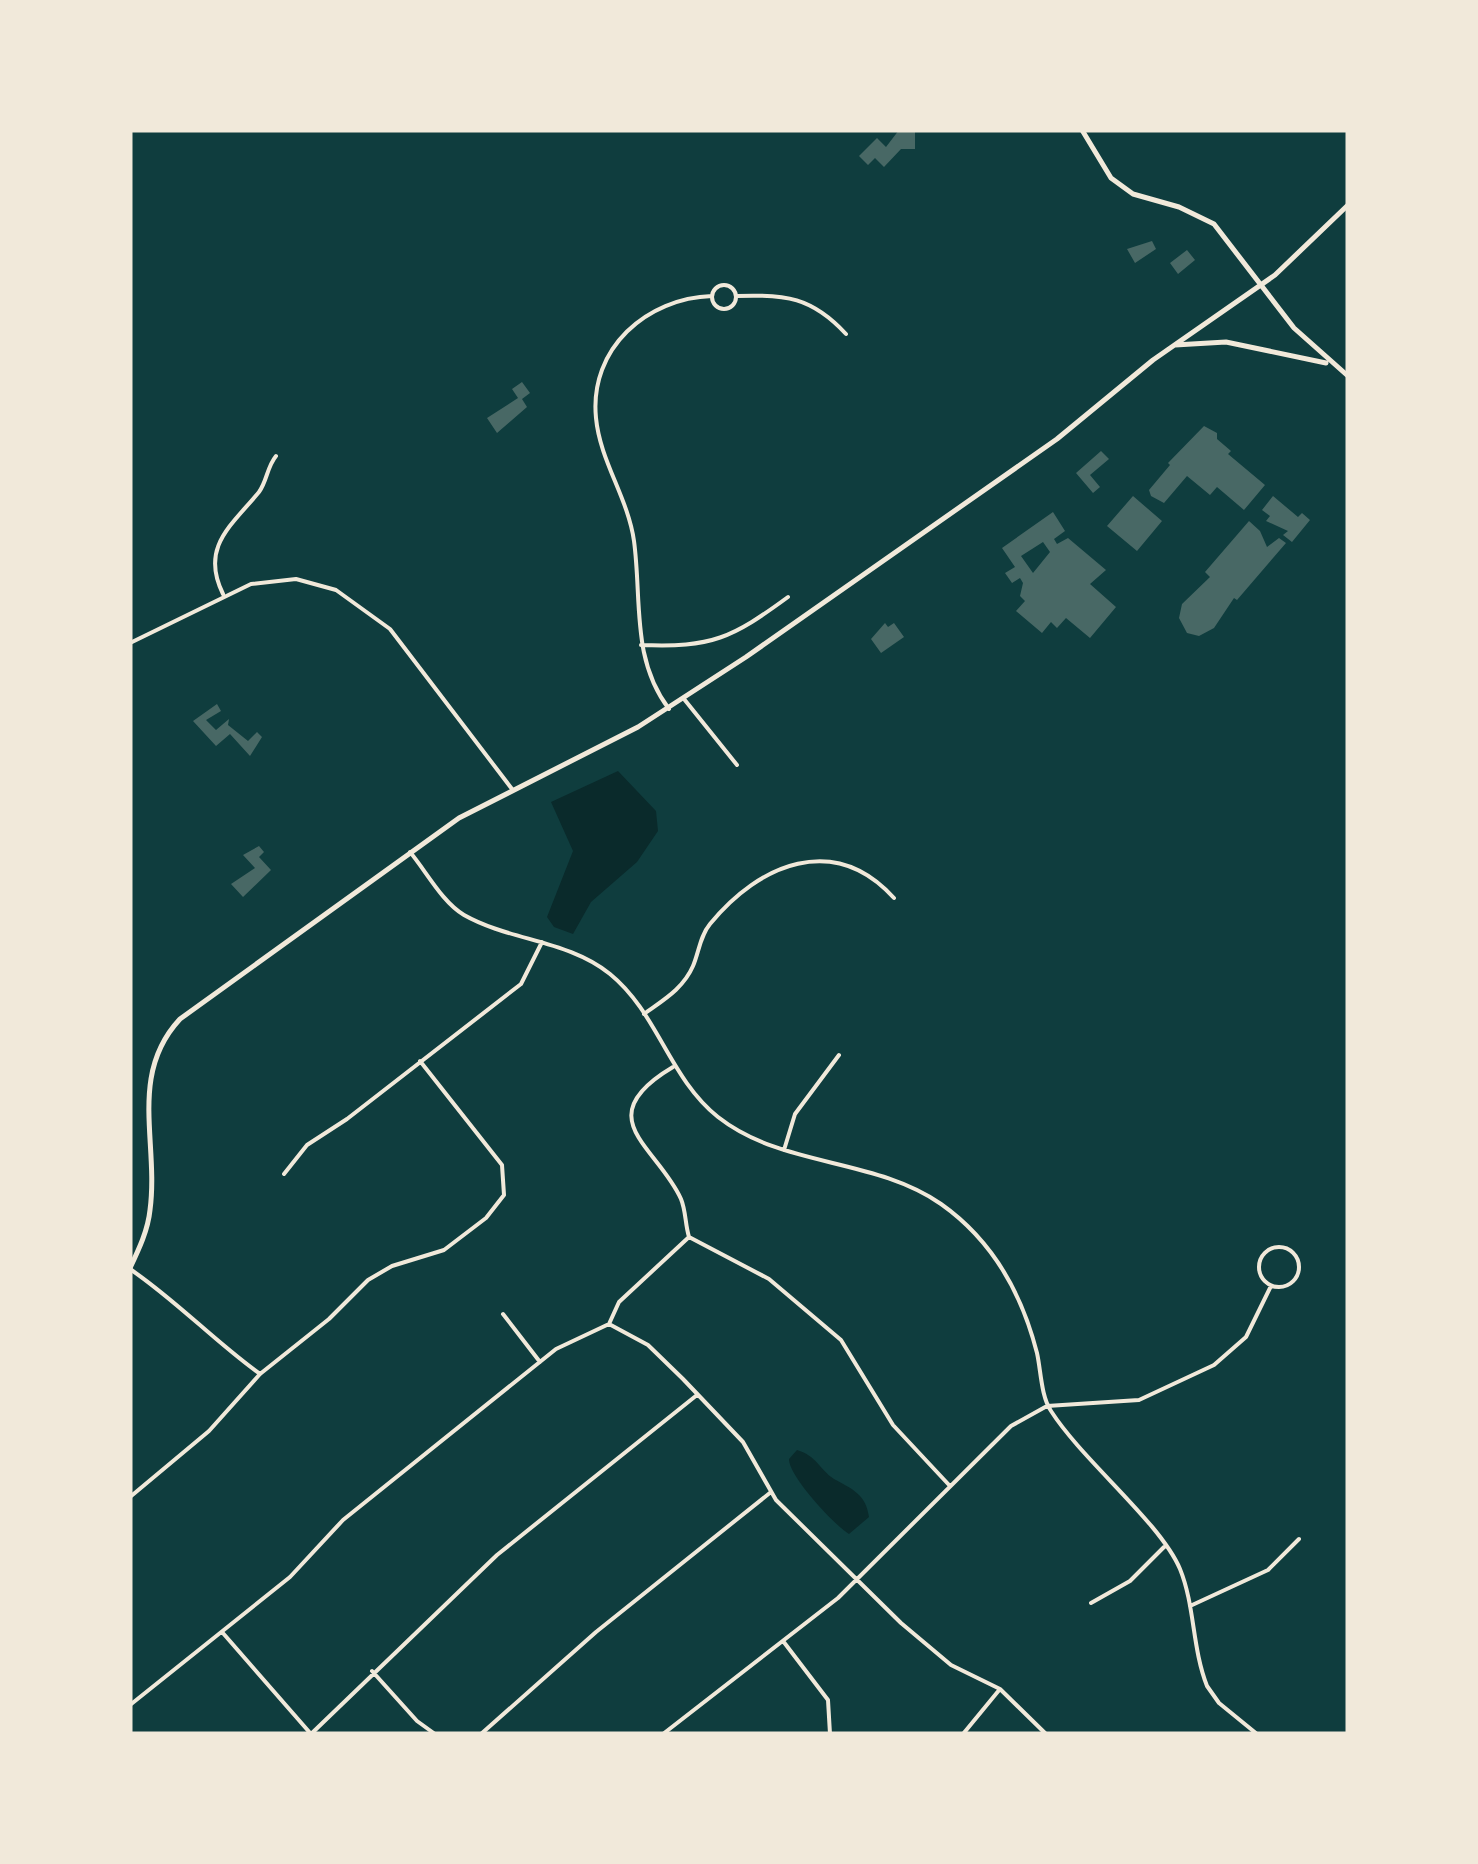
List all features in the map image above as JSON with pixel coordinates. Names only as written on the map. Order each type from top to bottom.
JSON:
[{"type":"street","points":[[1082,130],[1111,178],[1133,194],[1208,219],[1260,286],[1329,364],[1348,376]]},
{"type":"street","points":[[260,1374],[211,1339],[174,1298],[130,1268],[150,1214],[148,1088],[154,1058],[164,1036],[196,1006],[410,852],[512,789],[684,700],[1057,438],[1172,345],[1260,286],[1316,242],[1348,205]]},
{"type":"street","points":[[669,709],[650,680],[641,644],[632,530],[596,416],[600,377],[624,332],[656,308],[692,296],[712,296],[724,309],[734,305],[737,296],[734,288],[722,284],[712,296]]},
{"type":"street","points":[[737,296],[795,296],[820,308],[846,334]]},
{"type":"street","points":[[1172,345],[1226,342],[1329,364]]},
{"type":"street","points":[[224,594],[214,568],[216,545],[263,486],[276,456]]},
{"type":"street","points":[[130,643],[251,584],[296,579],[336,590],[359,603],[407,650],[512,789]]},
{"type":"street","points":[[641,644],[714,641],[744,630],[788,597]]},
{"type":"street","points":[[684,700],[738,765]]},
{"type":"street","points":[[410,852],[461,914],[600,967],[629,992],[673,1067],[717,1116],[752,1138],[784,1150],[892,1178],[941,1204],[971,1230],[996,1260],[1022,1306],[1048,1406],[1083,1456],[1180,1568],[1206,1686],[1219,1703],[1257,1734]]},
{"type":"street","points":[[644,1014],[684,983],[710,924],[754,882],[780,867],[832,862],[864,874],[894,898]]},
{"type":"street","points":[[284,1174],[307,1144],[348,1120],[521,984],[542,942]]},
{"type":"street","points":[[784,1150],[799,1109],[839,1056]]},
{"type":"street","points":[[130,1497],[209,1431],[260,1374],[329,1319],[368,1280],[384,1270],[444,1250],[500,1202],[506,1182],[502,1165],[420,1061]]},
{"type":"street","points":[[673,1067],[645,1087],[636,1100],[633,1126],[644,1152],[680,1197],[688,1237]]},
{"type":"street","points":[[130,1705],[290,1577],[343,1520],[540,1362],[575,1338],[609,1324],[619,1302],[688,1237]]},
{"type":"street","points":[[688,1237],[769,1279],[840,1340],[893,1425],[950,1486]]},
{"type":"street","points":[[1270,1250],[1288,1250],[1298,1258],[1296,1278],[1287,1286],[1271,1286],[1260,1273],[1261,1260],[1270,1250]]},
{"type":"street","points":[[663,1734],[857,1580],[1011,1426],[1048,1406],[1139,1400],[1214,1365],[1246,1337],[1271,1286]]},
{"type":"street","points":[[502,1314],[540,1362]]},
{"type":"street","points":[[609,1324],[655,1350],[744,1442],[771,1492],[857,1580],[936,1654],[1000,1689],[1046,1734]]},
{"type":"street","points":[[222,1632],[311,1734],[497,1555],[697,1394]]},
{"type":"street","points":[[481,1734],[596,1632],[771,1492]]},
{"type":"street","points":[[1190,1606],[1268,1570],[1299,1540]]},
{"type":"street","points":[[1090,1604],[1130,1581],[1164,1547]]},
{"type":"street","points":[[783,1641],[828,1700],[830,1734]]},
{"type":"street","points":[[372,1672],[416,1720],[435,1734]]},
{"type":"street","points":[[962,1734],[1000,1689]]},
{"type":"water","points":[[618,771],[656,811],[658,831],[637,862],[591,902],[573,934],[554,927],[547,917],[573,851],[551,802]]},
{"type":"water","points":[[797,1450],[865,1503],[869,1517],[849,1534],[823,1511],[796,1476],[789,1459]]},
{"type":"building","points":[[899,130],[915,130],[915,149],[901,149],[884,167],[875,158],[868,165],[859,156],[877,138],[886,147]]},
{"type":"building","points":[[1152,241],[1156,249],[1135,263],[1127,249]]},
{"type":"building","points":[[1187,250],[1195,260],[1178,274],[1170,263]]},
{"type":"building","points":[[522,382],[530,393],[522,399],[527,407],[497,433],[487,418],[518,398],[512,389]]},
{"type":"building","points":[[1204,426],[1217,433],[1217,439],[1231,451],[1228,454],[1265,485],[1244,510],[1217,487],[1210,495],[1187,476],[1164,503],[1151,496],[1149,490],[1168,463]]},
{"type":"building","points":[[1101,451],[1109,459],[1090,475],[1100,487],[1093,493],[1076,473]]},
{"type":"building","points":[[1133,496],[1162,521],[1137,551],[1107,526]]},
{"type":"building","points":[[1273,496],[1298,517],[1302,513],[1310,520],[1292,542],[1283,535],[1288,531],[1266,521],[1270,516],[1262,510]]},
{"type":"building","points":[[1053,512],[1065,531],[1054,539],[1057,544],[1068,538],[1106,570],[1090,584],[1116,607],[1090,638],[1066,618],[1057,628],[1051,622],[1042,633],[1016,611],[1025,601],[1020,596],[1023,583],[1020,578],[1012,583],[1005,573],[1015,567],[1002,548]],"holes":[[[1043,542],[1050,552],[1033,573],[1021,556]]]},
{"type":"building","points":[[1249,521],[1260,531],[1267,547],[1279,538],[1286,543],[1237,600],[1234,598],[1214,628],[1199,636],[1187,633],[1179,618],[1182,604],[1210,577],[1205,572]]},
{"type":"building","points":[[885,623],[888,627],[894,623],[904,637],[881,653],[871,639]]},
{"type":"building","points":[[217,704],[221,711],[206,720],[216,730],[229,719],[228,725],[248,741],[257,732],[262,737],[250,756],[230,734],[216,746],[193,721]]},
{"type":"building","points":[[259,846],[264,852],[259,857],[271,870],[243,897],[231,884],[255,868],[243,855]]}]
